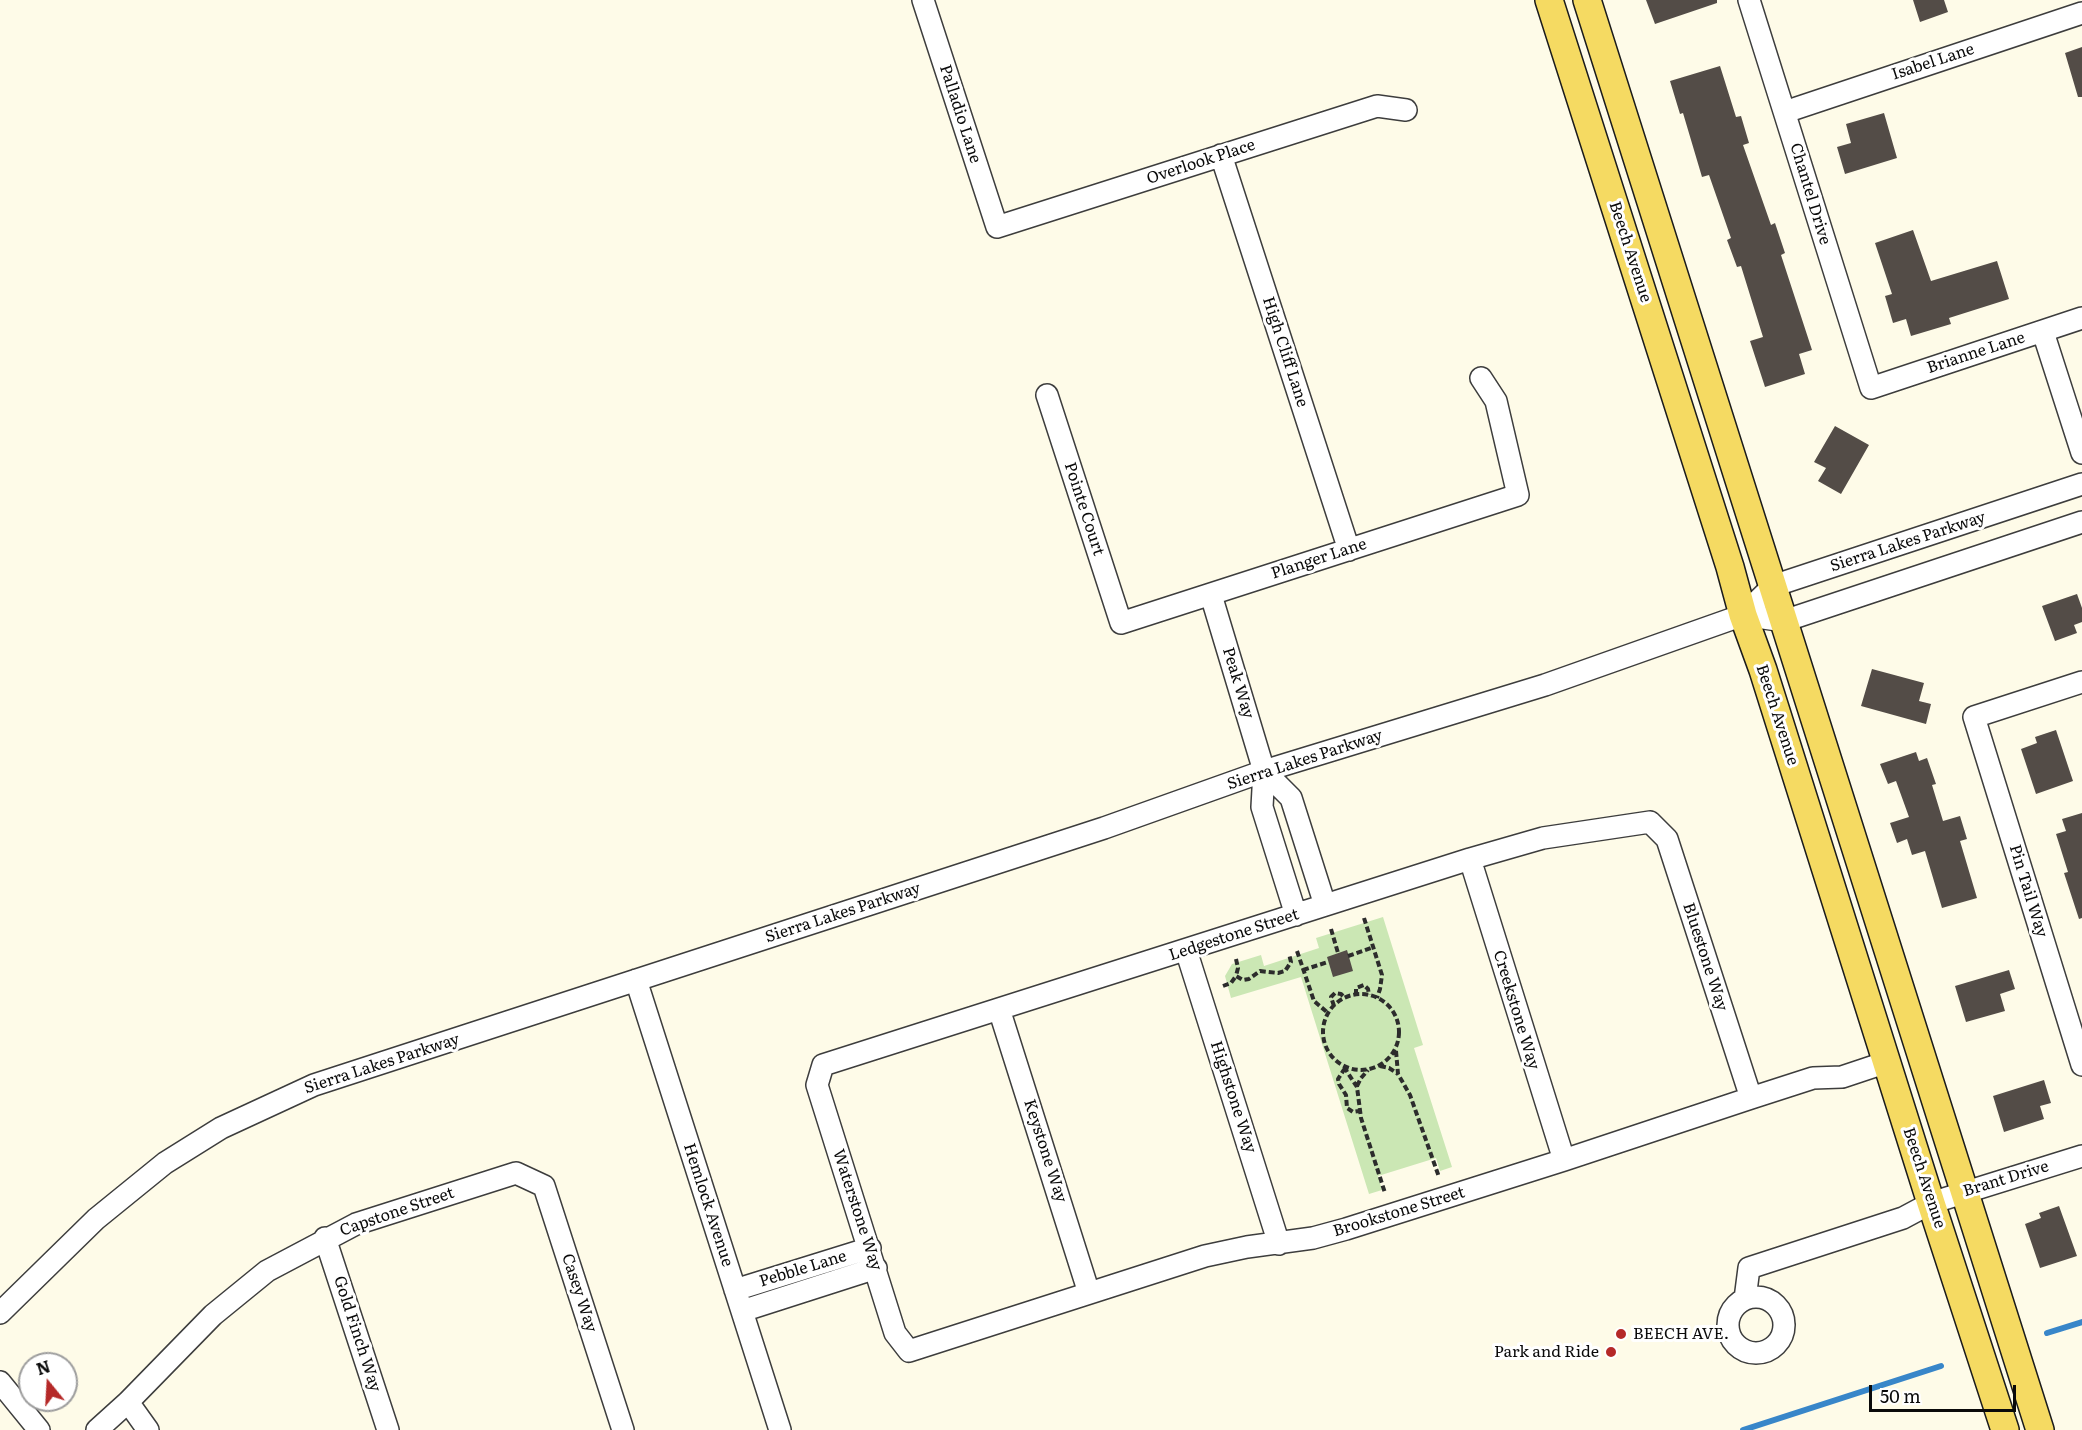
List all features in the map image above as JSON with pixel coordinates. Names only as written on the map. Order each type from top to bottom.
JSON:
[{"type":"main road","name":"Beech Avenue","points":[[1549,0],[1730,567],[1743,615],[1763,670],[2005,1430]]},
{"type":"main road","points":[[1587,0],[2040,1430]]},
{"type":"street","name":"Palladio Lane","points":[[923,0],[997,227]]},
{"type":"street","name":"Chantel Drive","points":[[1749,0],[1871,388]]},
{"type":"street","name":"Isabel Lane","points":[[1785,111],[2082,13]]},
{"type":"street","name":"Overlook Place","points":[[997,227],[1377,106],[1406,110]]},
{"type":"street","name":"High Cliff Lane","points":[[1221,155],[1348,550]]},
{"type":"street","name":"Brianne Lane","points":[[1871,388],[2082,318]]},
{"type":"street","points":[[2043,332],[2082,453]]},
{"type":"street","name":"Planger Lane","points":[[1121,623],[1518,495],[1496,401],[1481,378]]},
{"type":"street","name":"Pointe Court","points":[[1047,395],[1121,623]]},
{"type":"street","name":"Sierra Lakes Parkway","points":[[0,1313],[96,1219],[165,1163],[221,1128],[314,1085],[1104,828],[1264,771],[1545,686],[1743,615],[1773,586],[2082,484]]},
{"type":"street","name":"Sierra Lakes Parkway","points":[[1743,615],[1784,621],[2082,522]]},
{"type":"street","name":"Peak Way","points":[[1211,595],[1264,771],[1262,807],[1296,915]]},
{"type":"street","name":"Pin Tail Way","points":[[2082,682],[1974,717],[2082,1065]]},
{"type":"street","name":"Peak Way","points":[[1264,771],[1291,798],[1325,905]]},
{"type":"street","name":"Ledgestone Street","points":[[823,1065],[1470,859],[1543,838],[1650,822]]},
{"type":"street","name":"Bluestone Way","points":[[1650,822],[1667,839],[1751,1098]]},
{"type":"street","name":"Creekstone Way","points":[[1470,859],[1564,1160]]},
{"type":"street","name":"Highstone Way","points":[[1186,950],[1279,1244]]},
{"type":"street","name":"Hemlock Avenue","points":[[636,980],[780,1430]]},
{"type":"street","name":"Keystone Way","points":[[999,1009],[1089,1293]]},
{"type":"street","name":"Brookstone Street","points":[[909,1351],[1205,1256],[1247,1247],[1279,1244],[1346,1229],[1812,1078],[1842,1077],[1887,1062]]},
{"type":"street","name":"Waterstone Way","points":[[823,1065],[817,1085],[896,1333],[909,1351]]},
{"type":"street","name":"Brant Drive","points":[[1745,1299],[1749,1268],[1903,1218],[1931,1203],[2082,1156]]},
{"type":"street","name":"Capstone Street","points":[[97,1430],[222,1308],[267,1271],[325,1238],[356,1224],[516,1173]]},
{"type":"street","name":"Casey Way","points":[[516,1173],[544,1186],[623,1430]]},
{"type":"street","name":"Gold Finch Way","points":[[325,1238],[388,1430]]},
{"type":"street","points":[[742,1311],[873,1258]]},
{"type":"street","name":"Pebble Lane","points":[[735,1290],[873,1258]]},
{"type":"street","points":[[0,1382],[39,1430]]},
{"type":"street","points":[[128,1402],[148,1430]]},
{"type":"path","points":[[1364,918],[1382,975],[1377,998]]},
{"type":"path","points":[[1330,928],[1338,953]]},
{"type":"path","points":[[1348,956],[1374,947]]},
{"type":"path","points":[[1297,951],[1314,1000],[1328,1013]]},
{"type":"path","points":[[1236,976],[1244,980],[1260,971],[1281,973],[1290,966],[1288,954]]},
{"type":"path","points":[[1223,986],[1231,983],[1236,976],[1238,968],[1236,959]]},
{"type":"path","points":[[1303,970],[1328,962]]},
{"type":"path","points":[[1356,995],[1356,988],[1364,985],[1369,995]]},
{"type":"path","points":[[1334,1006],[1331,997],[1335,993],[1345,998]]},
{"type":"path","points":[[1396,1049],[1380,1066],[1368,1070],[1345,1067],[1334,1059],[1323,1038],[1328,1013],[1345,998],[1356,995],[1369,995],[1377,998],[1394,1011],[1399,1023],[1400,1036],[1396,1049],[1398,1074],[1410,1095],[1439,1177]]},
{"type":"path","points":[[1380,1066],[1389,1068],[1398,1074]]},
{"type":"path","points":[[1345,1067],[1357,1087],[1359,1111],[1385,1193]]},
{"type":"path","points":[[1345,1067],[1338,1079],[1339,1084],[1346,1095],[1347,1108],[1353,1112],[1359,1111]]},
{"type":"path","points":[[1357,1087],[1368,1070]]},
{"type":"green space","points":[[1383,917],[1423,1045],[1414,1048],[1452,1167],[1440,1171],[1436,1158],[1378,1176],[1382,1190],[1369,1194],[1301,977],[1231,998],[1225,976],[1232,964],[1261,955],[1264,966],[1319,948],[1316,938]]},
{"type":"building","points":[[1646,0],[1717,0],[1717,3],[1655,24]]},
{"type":"building","points":[[1913,0],[1944,0],[1948,12],[1920,22]]},
{"type":"building","points":[[2082,47],[2082,97],[2078,97],[2065,53]]},
{"type":"building","points":[[1720,66],[1736,117],[1741,116],[1749,143],[1743,145],[1771,225],[1775,223],[1785,253],[1781,255],[1812,350],[1799,354],[1805,374],[1765,387],[1750,341],[1763,337],[1741,266],[1737,267],[1727,240],[1731,238],[1709,175],[1702,177],[1683,113],[1680,114],[1670,81]]},
{"type":"building","points":[[1884,113],[1897,158],[1845,174],[1837,147],[1851,143],[1846,124]]},
{"type":"building","points":[[1913,230],[1931,281],[1997,261],[2009,299],[1949,318],[1951,324],[1911,336],[1906,319],[1893,323],[1885,296],[1892,294],[1875,243]]},
{"type":"building","points":[[1835,426],[1869,445],[1841,494],[1818,481],[1826,468],[1814,462]]},
{"type":"building","points":[[2077,594],[2082,608],[2082,622],[2074,625],[2077,633],[2055,641],[2042,606]]},
{"type":"building","points":[[1872,669],[1924,683],[1919,701],[1931,704],[1926,724],[1861,706]]},
{"type":"building","points":[[2056,730],[2073,781],[2036,794],[2021,749],[2037,743],[2035,737]]},
{"type":"building","points":[[1916,752],[1919,761],[1927,758],[1936,784],[1932,785],[1943,821],[1960,816],[1967,839],[1960,841],[1977,898],[1942,908],[1925,851],[1912,855],[1907,839],[1897,843],[1890,823],[1909,817],[1896,781],[1888,784],[1880,764]]},
{"type":"building","points":[[2082,813],[2082,918],[2079,919],[2064,873],[2068,872],[2056,834],[2066,831],[2062,819]]},
{"type":"building","points":[[1347,950],[1353,971],[1333,977],[1327,957]]},
{"type":"building","points":[[2009,970],[2015,989],[2000,994],[2005,1011],[1966,1022],[1955,986]]},
{"type":"building","points":[[2044,1080],[2051,1103],[2040,1106],[2044,1119],[2004,1132],[1993,1096]]},
{"type":"building","points":[[2059,1206],[2077,1256],[2040,1268],[2025,1224],[2041,1218],[2039,1213]]},
{"type":"waterway","points":[[2047,1333],[2082,1322]]},
{"type":"waterway","points":[[1743,1430],[1941,1366]]},
{"type":"place","name":"BEECH AVE.","points":[[1621,1334]]},
{"type":"place","name":"Park and Ride","points":[[1611,1352]]}]
